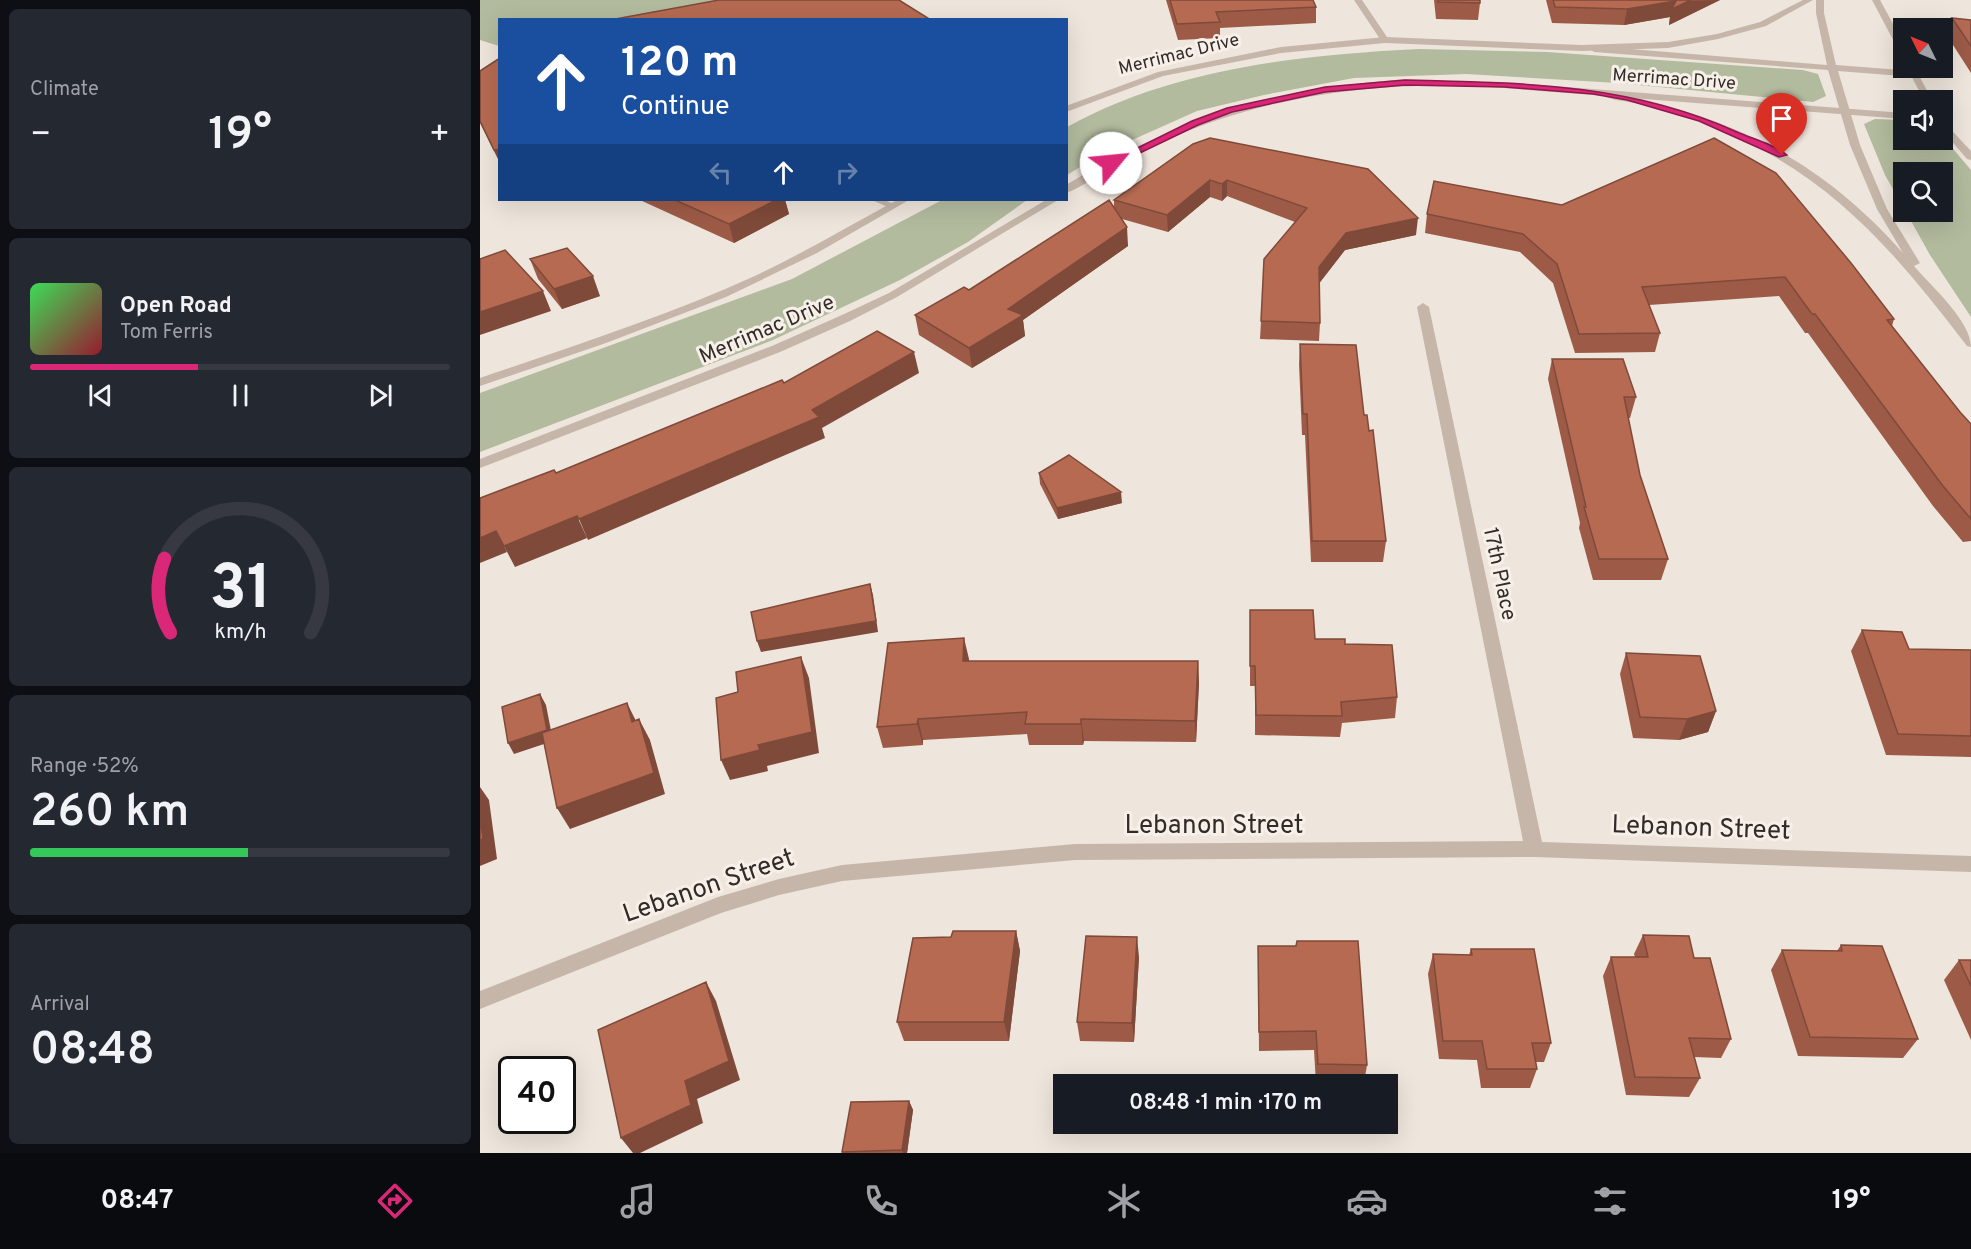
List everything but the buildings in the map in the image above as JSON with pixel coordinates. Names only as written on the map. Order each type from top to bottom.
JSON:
[{"type":"street","points":[[1358,0],[1385,40]]},
{"type":"street","points":[[1582,48],[1668,45],[1718,36],[1763,24],[1809,0]]},
{"type":"street","points":[[1820,0],[1820,13],[1832,67],[1855,145],[1882,209],[1931,293]]},
{"type":"street","points":[[1876,0],[1893,32]]},
{"type":"street","name":"Merrimac Drive","points":[[1068,108],[1161,74],[1239,57],[1281,50],[1385,40],[1582,48],[1893,70]]},
{"type":"street","name":"Merrimac Drive","points":[[1068,189],[1142,147],[1230,110],[1325,90],[1414,82],[1504,85],[1893,115]]},
{"type":"street","points":[[1593,92],[1661,105],[1702,119],[1782,155],[1833,190],[1865,218],[1931,293],[1971,343]]},
{"type":"street","points":[[1953,136],[1971,157]]},
{"type":"street","points":[[880,201],[892,206]]},
{"type":"street","points":[[480,382],[625,333],[744,284],[800,258],[902,201]]},
{"type":"street","name":"Merrimac Drive","points":[[480,464],[776,349],[846,318],[893,295],[1051,201]]},
{"type":"street","name":"17th Place","points":[[1423,307],[1534,849]]},
{"type":"street","name":"Lebanon Street","points":[[480,1000],[718,905],[779,887],[842,873],[1075,852],[1534,849],[1971,864]]},
{"type":"green space","points":[[480,0],[791,0],[702,18],[498,18],[498,46],[480,40]]},
{"type":"green space","points":[[1419,49],[1547,52],[1803,70],[1818,74],[1826,96],[1813,102],[1618,83],[1466,74],[1354,78],[1264,95],[1197,111],[1103,153],[1068,174],[1068,127],[1108,107],[1150,91],[1238,68],[1329,55]]},
{"type":"green space","points":[[1875,119],[1893,120],[1893,150],[1953,149],[1971,170],[1971,317],[1930,255],[1912,222],[1953,222],[1953,162],[1893,162],[1893,189],[1864,124]]},
{"type":"green space","points":[[940,201],[1026,201],[968,242],[900,280],[773,340],[480,452],[480,393],[792,279]]},
{"type":"route","points":[[1111,163],[1195,123],[1259,102],[1325,90],[1405,82],[1504,85],[1593,92],[1627,98],[1661,105],[1702,119],[1782,155]]}]
